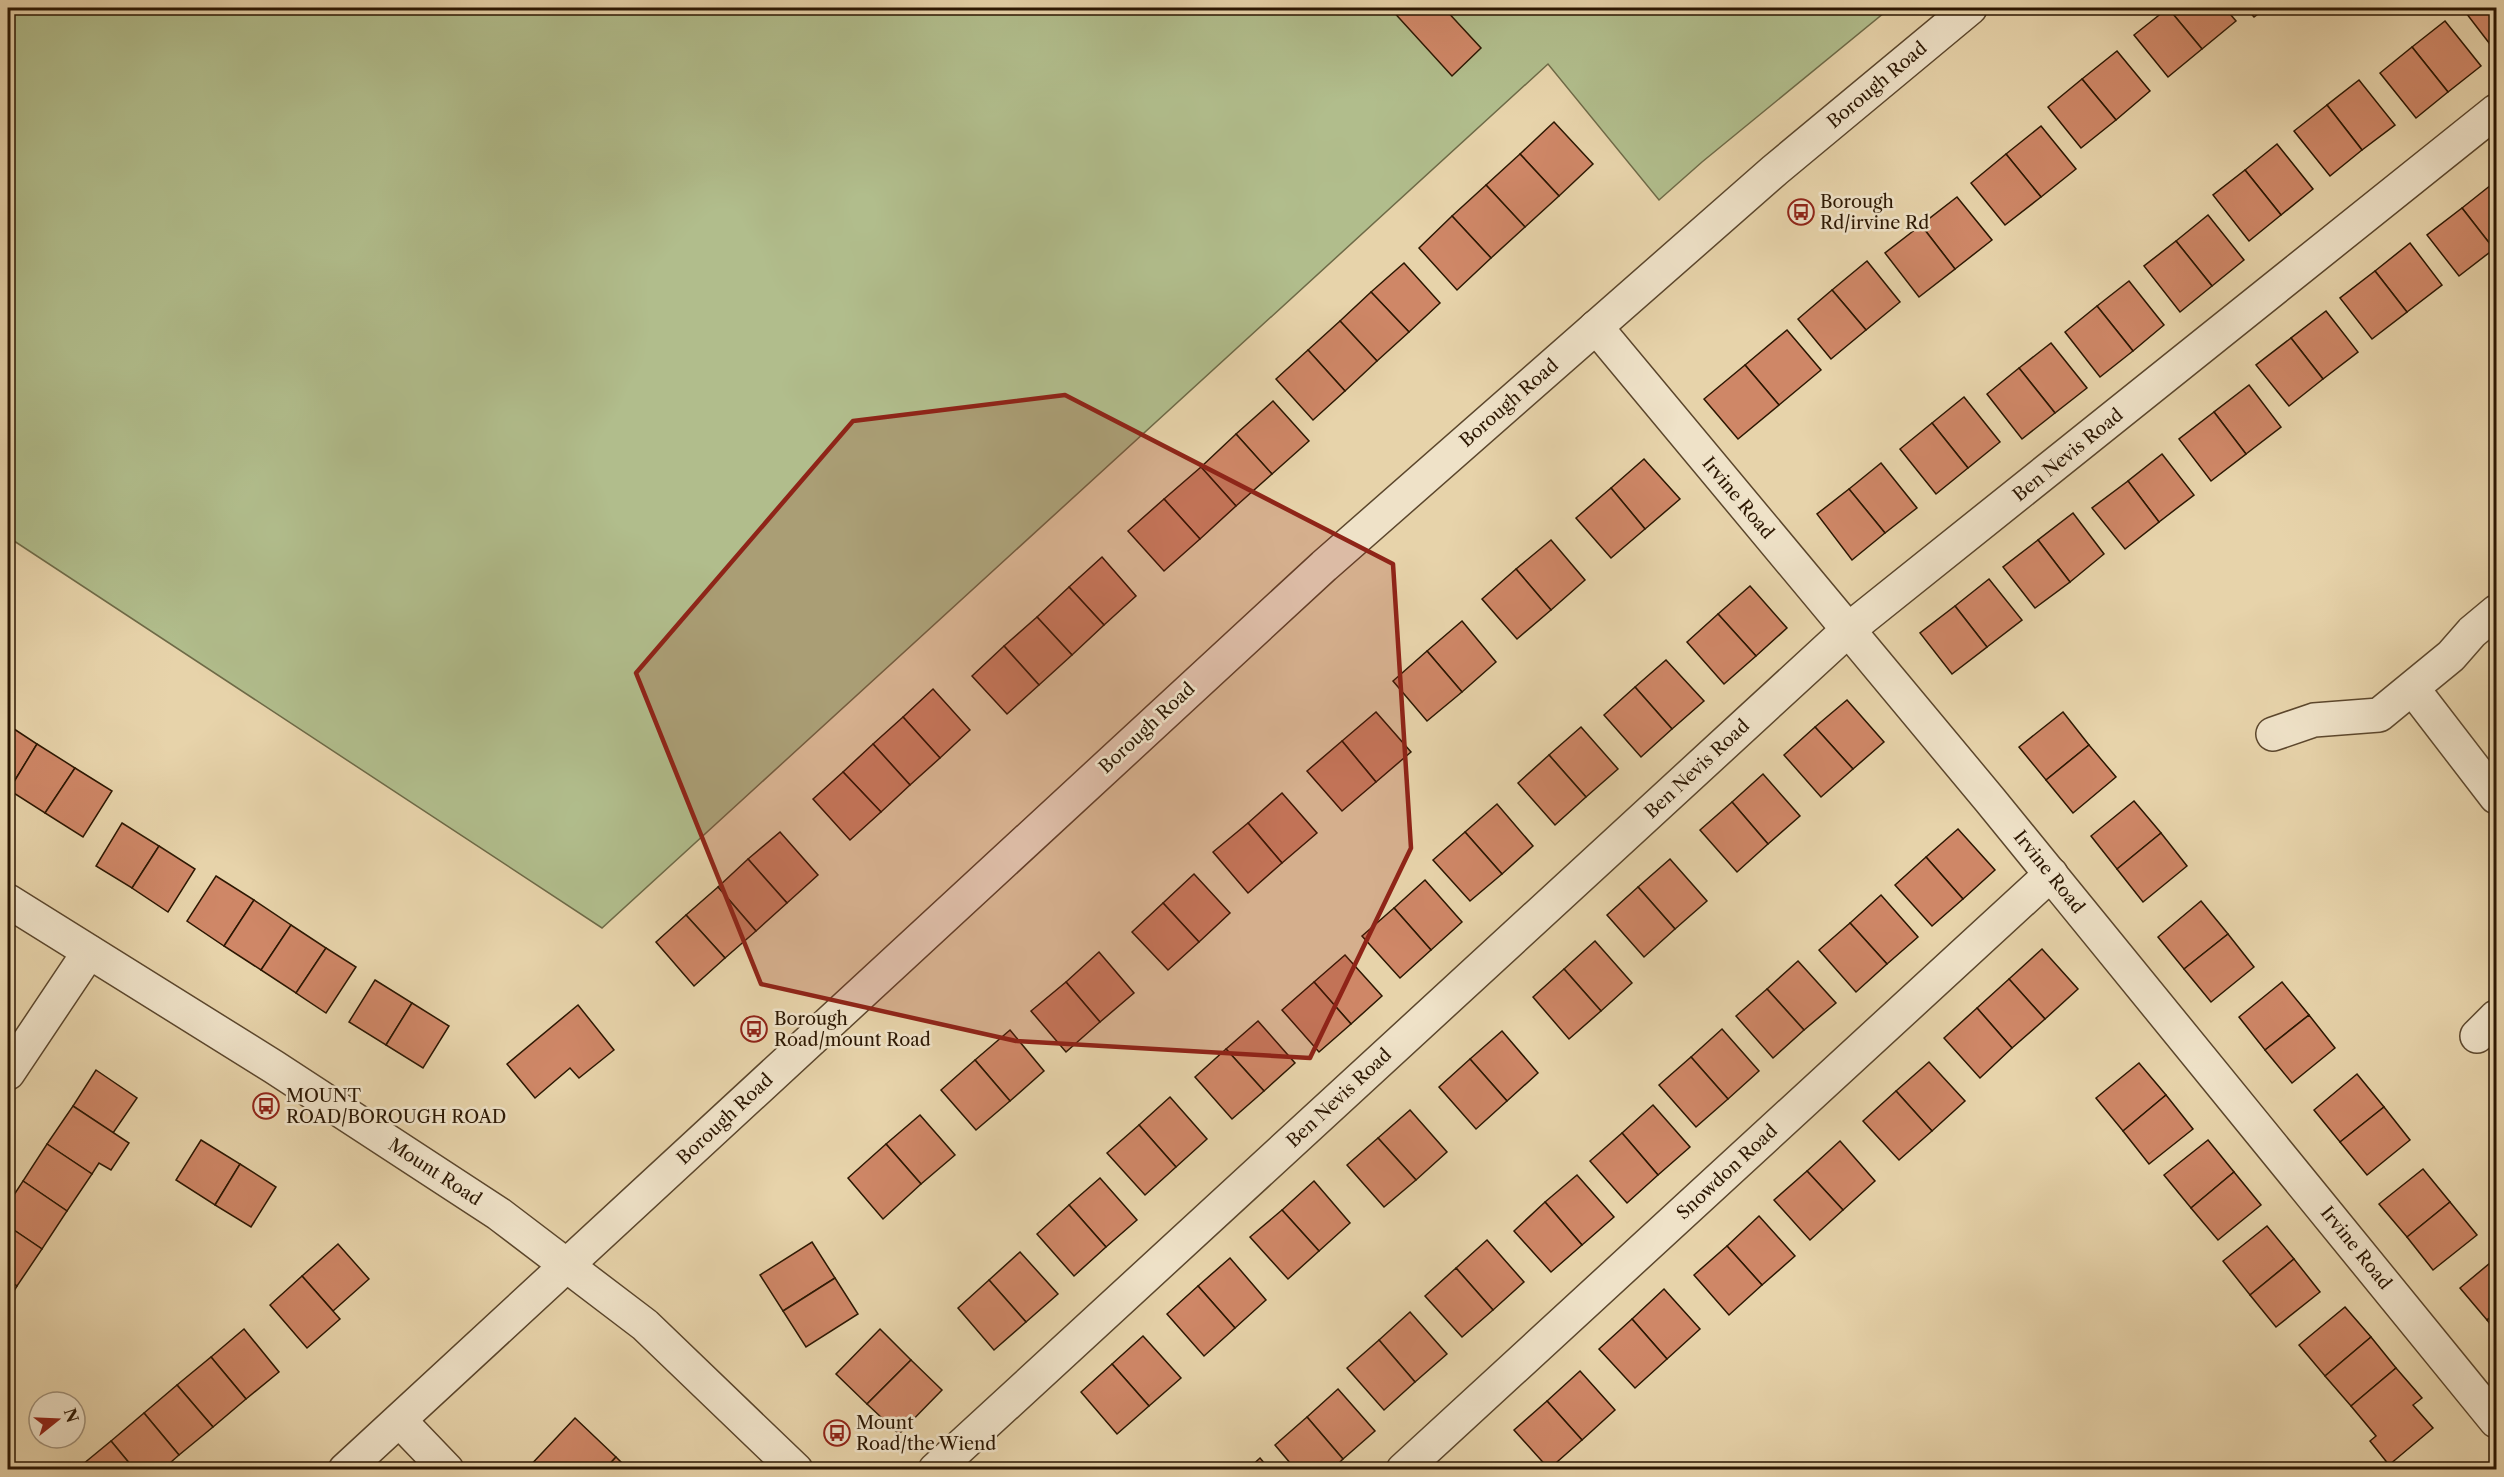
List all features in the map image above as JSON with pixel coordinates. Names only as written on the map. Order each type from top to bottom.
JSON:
[{"type":"street","name":"Borough Road","points":[[345,1470],[1324,566],[1775,170],[1970,8]]},
{"type":"street","name":"Ben Nevis Road","points":[[935,1470],[1848,630],[2496,111]]},
{"type":"street","name":"Irvine Road","points":[[1596,327],[2051,874],[2496,1421]]},
{"type":"street","points":[[2273,734],[2314,720],[2379,715],[2451,656],[2472,632],[2496,612]]},
{"type":"street","points":[[2413,689],[2496,797]]},
{"type":"street","name":"Snowdon Road","points":[[1403,1470],[2051,874]]},
{"type":"street","name":"Mount Road","points":[[8,901],[284,1074],[482,1202],[645,1325],[796,1470]]},
{"type":"street","points":[[8,1073],[89,952]]},
{"type":"street","points":[[392,1428],[420,1470]]},
{"type":"street","points":[[392,1428],[447,1470]]},
{"type":"highlighted area","points":[[1065,395],[1393,564],[1411,848],[1310,1058],[1016,1041],[761,984],[636,673],[853,421]]},
{"type":"green space","points":[[8,8],[1890,8],[1659,200],[1548,64],[602,928],[8,537]]},
{"type":"building","points":[[1390,8],[1444,8],[1481,48],[1452,76]]},
{"type":"building","points":[[2168,8],[2225,8],[2236,21],[2202,49]]},
{"type":"building","points":[[2168,8],[2202,49],[2168,77],[2134,35]]},
{"type":"building","points":[[2246,8],[2266,8],[2254,17]]},
{"type":"building","points":[[2496,8],[2496,52],[2463,9]]},
{"type":"building","points":[[2445,21],[2481,66],[2448,92],[2412,47]]},
{"type":"building","points":[[2412,47],[2448,92],[2416,118],[2380,73]]},
{"type":"building","points":[[2117,51],[2150,91],[2116,120],[2082,79]]},
{"type":"building","points":[[2082,79],[2116,120],[2081,148],[2048,107]]},
{"type":"building","points":[[2359,80],[2395,125],[2362,150],[2327,105]]},
{"type":"building","points":[[2327,105],[2362,150],[2330,176],[2294,131]]},
{"type":"building","points":[[1554,122],[1593,164],[1559,196],[1520,154]]},
{"type":"building","points":[[2041,126],[2076,169],[2041,197],[2006,154]]},
{"type":"building","points":[[2277,144],[2313,189],[2281,215],[2245,170]]},
{"type":"building","points":[[1520,154],[1559,196],[1525,227],[1486,185]]},
{"type":"building","points":[[2006,154],[2041,197],[2005,225],[1971,183]]},
{"type":"building","points":[[2245,170],[2281,215],[2249,241],[2213,195]]},
{"type":"building","points":[[2496,181],[2496,247],[2494,249],[2462,208]]},
{"type":"building","points":[[1486,185],[1525,227],[1491,258],[1452,216]]},
{"type":"building","points":[[1957,197],[1992,240],[1955,269],[1921,225]]},
{"type":"building","points":[[2462,208],[2494,249],[2459,276],[2427,235]]},
{"type":"building","points":[[2208,215],[2244,260],[2212,286],[2176,241]]},
{"type":"building","points":[[1452,216],[1491,258],[1457,290],[1419,248]]},
{"type":"building","points":[[1921,225],[1955,269],[1919,297],[1885,253]]},
{"type":"building","points":[[2176,241],[2212,286],[2180,312],[2144,266]]},
{"type":"building","points":[[2410,243],[2442,285],[2407,312],[2375,271]]},
{"type":"building","points":[[1867,261],[1900,302],[1866,330],[1832,290]]},
{"type":"building","points":[[1404,263],[1440,303],[1409,332],[1371,292]]},
{"type":"building","points":[[2375,271],[2407,312],[2372,339],[2340,298]]},
{"type":"building","points":[[2129,281],[2164,325],[2133,351],[2097,306]]},
{"type":"building","points":[[1832,290],[1866,330],[1831,359],[1798,319]]},
{"type":"building","points":[[1371,292],[1409,332],[1377,361],[1340,321]]},
{"type":"building","points":[[2097,306],[2133,351],[2100,377],[2065,332]]},
{"type":"building","points":[[2326,311],[2358,352],[2323,379],[2291,338]]},
{"type":"building","points":[[1340,321],[1377,361],[1345,391],[1308,350]]},
{"type":"building","points":[[1787,330],[1821,370],[1779,405],[1745,365]]},
{"type":"building","points":[[2291,338],[2323,379],[2289,406],[2256,365]]},
{"type":"building","points":[[2051,343],[2087,388],[2055,413],[2019,368]]},
{"type":"building","points":[[1308,350],[1345,391],[1313,420],[1276,379]]},
{"type":"building","points":[[1745,365],[1779,405],[1738,439],[1704,399]]},
{"type":"building","points":[[2019,368],[2055,413],[2022,439],[1987,394]]},
{"type":"building","points":[[2249,385],[2281,427],[2246,454],[2214,412]]},
{"type":"building","points":[[1964,397],[2000,442],[1968,468],[1932,423]]},
{"type":"building","points":[[1273,401],[1309,441],[1272,474],[1236,434]]},
{"type":"building","points":[[2214,412],[2246,454],[2211,481],[2179,439]]},
{"type":"building","points":[[1932,423],[1968,468],[1936,494],[1900,449]]},
{"type":"building","points":[[1236,434],[1272,474],[1236,506],[1201,467]]},
{"type":"building","points":[[2162,454],[2194,495],[2159,522],[2128,481]]},
{"type":"building","points":[[1644,459],[1680,499],[1645,529],[1611,488]]},
{"type":"building","points":[[1881,463],[1917,508],[1885,533],[1849,489]]},
{"type":"building","points":[[1201,467],[1236,506],[1200,539],[1164,499]]},
{"type":"building","points":[[2128,481],[2159,522],[2125,549],[2092,508]]},
{"type":"building","points":[[1611,488],[1645,529],[1611,558],[1576,518]]},
{"type":"building","points":[[1849,489],[1885,533],[1852,560],[1817,514]]},
{"type":"building","points":[[1164,499],[1200,539],[1164,571],[1128,531]]},
{"type":"building","points":[[2073,513],[2104,554],[2070,582],[2038,540]]},
{"type":"building","points":[[1551,540],[1585,580],[1551,610],[1516,569]]},
{"type":"building","points":[[2038,540],[2070,582],[2035,608],[2003,567]]},
{"type":"building","points":[[1102,557],[1136,596],[1104,625],[1069,587]]},
{"type":"building","points":[[1516,569],[1551,610],[1517,639],[1482,599]]},
{"type":"building","points":[[1989,579],[2022,620],[1987,647],[1955,606]]},
{"type":"building","points":[[1750,586],[1787,628],[1756,656],[1718,614]]},
{"type":"building","points":[[1069,587],[1104,625],[1072,655],[1037,617]]},
{"type":"building","points":[[1955,606],[1987,647],[1952,674],[1920,633]]},
{"type":"building","points":[[1718,614],[1756,656],[1724,684],[1687,642]]},
{"type":"building","points":[[1037,617],[1072,655],[1039,685],[1004,646]]},
{"type":"building","points":[[1462,621],[1496,662],[1462,692],[1427,651]]},
{"type":"building","points":[[1004,646],[1039,685],[1007,714],[972,676]]},
{"type":"building","points":[[1427,651],[1462,692],[1427,721],[1393,681]]},
{"type":"building","points":[[1666,660],[1704,701],[1672,729],[1635,687]]},
{"type":"building","points":[[1635,687],[1672,729],[1641,757],[1604,715]]},
{"type":"building","points":[[933,689],[970,730],[940,758],[903,717]]},
{"type":"building","points":[[1847,700],[1884,742],[1853,769],[1815,727]]},
{"type":"building","points":[[1376,712],[1411,752],[1376,782],[1342,741]]},
{"type":"building","points":[[2063,712],[2089,745],[2046,780],[2019,747]]},
{"type":"building","points":[[903,717],[940,758],[910,785],[873,744]]},
{"type":"building","points":[[8,725],[37,744],[9,790],[8,789]]},
{"type":"building","points":[[1581,727],[1618,769],[1586,797],[1549,755]]},
{"type":"building","points":[[1815,727],[1853,769],[1821,797],[1784,755]]},
{"type":"building","points":[[1342,741],[1376,782],[1342,811],[1307,771]]},
{"type":"building","points":[[37,744],[75,768],[45,813],[9,790]]},
{"type":"building","points":[[873,744],[910,785],[881,812],[843,772]]},
{"type":"building","points":[[2089,745],[2116,777],[2073,813],[2046,780]]},
{"type":"building","points":[[1549,755],[1586,797],[1555,825],[1518,783]]},
{"type":"building","points":[[75,768],[112,791],[83,837],[45,813]]},
{"type":"building","points":[[843,772],[881,812],[850,840],[813,799]]},
{"type":"building","points":[[1763,774],[1800,816],[1768,844],[1732,802]]},
{"type":"building","points":[[1282,793],[1317,833],[1282,863],[1248,823]]},
{"type":"building","points":[[2134,801],[2161,833],[2117,869],[2091,836]]},
{"type":"building","points":[[1732,802],[1768,844],[1737,872],[1700,830]]},
{"type":"building","points":[[1497,804],[1533,846],[1502,874],[1465,832]]},
{"type":"building","points":[[122,823],[159,846],[132,888],[96,866]]},
{"type":"building","points":[[1248,823],[1282,863],[1248,893],[1213,852]]},
{"type":"building","points":[[1958,829],[1995,870],[1963,899],[1926,857]]},
{"type":"building","points":[[780,832],[818,875],[787,903],[748,859]]},
{"type":"building","points":[[1465,832],[1502,874],[1470,901],[1433,860]]},
{"type":"building","points":[[2161,833],[2187,866],[2143,902],[2117,869]]},
{"type":"building","points":[[159,846],[195,869],[168,912],[132,888]]},
{"type":"building","points":[[1926,857],[1963,899],[1932,926],[1895,885]]},
{"type":"building","points":[[748,859],[787,903],[756,931],[718,887]]},
{"type":"building","points":[[1670,859],[1707,901],[1675,929],[1638,887]]},
{"type":"building","points":[[1194,874],[1230,913],[1199,942],[1163,903]]},
{"type":"building","points":[[216,876],[254,900],[224,946],[187,921]]},
{"type":"building","points":[[1425,880],[1462,922],[1431,950],[1394,908]]},
{"type":"building","points":[[718,887],[756,931],[725,958],[686,915]]},
{"type":"building","points":[[1638,887],[1675,929],[1644,957],[1607,915]]},
{"type":"building","points":[[1881,895],[1918,937],[1887,964],[1850,923]]},
{"type":"building","points":[[254,900],[291,925],[261,970],[224,946]]},
{"type":"building","points":[[2201,901],[2228,934],[2184,969],[2158,937]]},
{"type":"building","points":[[1163,903],[1199,942],[1168,970],[1132,932]]},
{"type":"building","points":[[1394,908],[1431,950],[1400,978],[1362,936]]},
{"type":"building","points":[[686,915],[725,958],[694,986],[656,942]]},
{"type":"building","points":[[1850,923],[1887,964],[1856,992],[1819,950]]},
{"type":"building","points":[[291,925],[326,948],[296,993],[261,970]]},
{"type":"building","points":[[2228,934],[2254,967],[2211,1002],[2184,969]]},
{"type":"building","points":[[1595,941],[1632,983],[1601,1011],[1564,969]]},
{"type":"building","points":[[326,948],[356,967],[326,1013],[296,993]]},
{"type":"building","points":[[2042,949],[2078,989],[2045,1019],[2009,979]]},
{"type":"building","points":[[1099,952],[1134,993],[1100,1022],[1066,982]]},
{"type":"building","points":[[1345,955],[1382,996],[1351,1024],[1314,982]]},
{"type":"building","points":[[1798,961],[1836,1003],[1804,1030],[1767,989]]},
{"type":"building","points":[[1564,969],[1601,1011],[1569,1039],[1533,997]]},
{"type":"building","points":[[2009,979],[2045,1019],[2012,1048],[1977,1008]]},
{"type":"building","points":[[375,980],[412,1003],[386,1045],[349,1022]]},
{"type":"building","points":[[1066,982],[1100,1022],[1066,1052],[1031,1011]]},
{"type":"building","points":[[1314,982],[1351,1024],[1319,1052],[1282,1010]]},
{"type":"building","points":[[2282,982],[2309,1015],[2265,1050],[2239,1017]]},
{"type":"building","points":[[1767,989],[1804,1030],[1773,1058],[1736,1016]]},
{"type":"building","points":[[412,1003],[449,1026],[423,1068],[386,1045]]},
{"type":"building","points":[[578,1005],[614,1050],[579,1078],[570,1068],[535,1098],[507,1064]]},
{"type":"building","points":[[1977,1008],[2012,1048],[1980,1078],[1944,1038]]},
{"type":"building","points":[[2309,1015],[2335,1048],[2292,1083],[2265,1050]]},
{"type":"building","points":[[1258,1021],[1295,1063],[1264,1091],[1226,1049]]},
{"type":"building","points":[[1722,1029],[1759,1071],[1728,1099],[1691,1057]]},
{"type":"building","points":[[1010,1030],[1044,1071],[1010,1101],[975,1060]]},
{"type":"building","points":[[1502,1031],[1538,1073],[1507,1101],[1470,1059]]},
{"type":"building","points":[[1226,1049],[1264,1091],[1232,1119],[1195,1077]]},
{"type":"building","points":[[1691,1057],[1728,1099],[1696,1127],[1659,1085]]},
{"type":"building","points":[[1470,1059],[1507,1101],[1476,1129],[1439,1087]]},
{"type":"building","points":[[975,1060],[1010,1101],[976,1130],[941,1090]]},
{"type":"building","points":[[1929,1062],[1965,1101],[1932,1131],[1896,1091]]},
{"type":"building","points":[[2139,1063],[2166,1095],[2123,1131],[2096,1098]]},
{"type":"building","points":[[96,1070],[137,1098],[113,1133],[73,1106]]},
{"type":"building","points":[[2357,1074],[2384,1107],[2340,1142],[2314,1110]]},
{"type":"building","points":[[1896,1091],[1932,1131],[1899,1160],[1863,1121]]},
{"type":"building","points":[[2166,1095],[2193,1129],[2149,1164],[2123,1131]]},
{"type":"building","points":[[1170,1097],[1207,1139],[1176,1167],[1139,1125]]},
{"type":"building","points":[[1653,1105],[1690,1147],[1658,1175],[1622,1133]]},
{"type":"building","points":[[73,1106],[129,1143],[111,1170],[99,1163],[92,1174],[47,1144]]},
{"type":"building","points":[[2384,1107],[2410,1140],[2367,1175],[2340,1142]]},
{"type":"building","points":[[1410,1110],[1447,1152],[1416,1180],[1378,1138]]},
{"type":"building","points":[[920,1115],[955,1155],[921,1184],[886,1144]]},
{"type":"building","points":[[1139,1125],[1176,1167],[1145,1195],[1107,1153]]},
{"type":"building","points":[[1622,1133],[1658,1175],[1627,1203],[1590,1161]]},
{"type":"building","points":[[1378,1138],[1416,1180],[1384,1207],[1347,1165]]},
{"type":"building","points":[[201,1140],[240,1164],[215,1205],[176,1180]]},
{"type":"building","points":[[2208,1140],[2234,1172],[2191,1208],[2164,1175]]},
{"type":"building","points":[[1840,1141],[1875,1181],[1843,1210],[1807,1171]]},
{"type":"building","points":[[47,1144],[92,1174],[67,1211],[23,1181]]},
{"type":"building","points":[[886,1144],[921,1184],[883,1219],[848,1178]]},
{"type":"building","points":[[240,1164],[276,1187],[251,1227],[215,1205]]},
{"type":"building","points":[[2423,1169],[2450,1202],[2407,1237],[2379,1204]]},
{"type":"building","points":[[1807,1171],[1843,1210],[1810,1240],[1774,1200]]},
{"type":"building","points":[[2234,1172],[2261,1205],[2218,1240],[2191,1208]]},
{"type":"building","points":[[1577,1175],[1614,1217],[1582,1245],[1545,1202]]},
{"type":"building","points":[[1100,1178],[1137,1220],[1106,1247],[1069,1205]]},
{"type":"building","points":[[23,1181],[67,1211],[42,1249],[8,1226],[8,1204]]},
{"type":"building","points":[[1314,1181],[1350,1223],[1319,1251],[1282,1210]]},
{"type":"building","points":[[1545,1202],[1582,1245],[1551,1272],[1514,1231]]},
{"type":"building","points":[[2450,1202],[2477,1235],[2433,1270],[2407,1237]]},
{"type":"building","points":[[1069,1205],[1106,1247],[1074,1276],[1037,1234]]},
{"type":"building","points":[[1282,1210],[1319,1251],[1288,1279],[1250,1237]]},
{"type":"building","points":[[1759,1216],[1795,1256],[1762,1285],[1727,1246]]},
{"type":"building","points":[[8,1226],[42,1249],[17,1286],[8,1280]]},
{"type":"building","points":[[2267,1226],[2294,1259],[2250,1295],[2223,1261]]},
{"type":"building","points":[[1487,1240],[1524,1282],[1493,1310],[1456,1268]]},
{"type":"building","points":[[812,1242],[835,1278],[783,1311],[760,1275]]},
{"type":"building","points":[[338,1244],[369,1279],[333,1311],[302,1276]]},
{"type":"building","points":[[1727,1246],[1762,1285],[1729,1315],[1694,1275]]},
{"type":"building","points":[[1020,1252],[1058,1294],[1026,1322],[989,1280]]},
{"type":"building","points":[[1230,1258],[1266,1300],[1235,1328],[1198,1286]]},
{"type":"building","points":[[2496,1258],[2496,1313],[2487,1320],[2460,1288]]},
{"type":"building","points":[[2294,1259],[2320,1292],[2276,1327],[2250,1295]]},
{"type":"building","points":[[1456,1268],[1493,1310],[1462,1337],[1425,1296]]},
{"type":"building","points":[[302,1276],[340,1319],[307,1348],[270,1305]]},
{"type":"building","points":[[835,1278],[858,1314],[806,1347],[783,1311]]},
{"type":"building","points":[[8,1280],[17,1286],[8,1301]]},
{"type":"building","points":[[989,1280],[1026,1322],[994,1350],[958,1308]]},
{"type":"building","points":[[1198,1286],[1235,1328],[1204,1356],[1167,1314]]},
{"type":"building","points":[[1664,1289],[1700,1329],[1667,1359],[1632,1319]]},
{"type":"building","points":[[2345,1307],[2371,1337],[2325,1376],[2299,1345]]},
{"type":"building","points":[[1410,1312],[1447,1354],[1415,1382],[1379,1340]]},
{"type":"building","points":[[2496,1313],[2496,1332],[2487,1320]]},
{"type":"building","points":[[1632,1319],[1667,1359],[1635,1388],[1599,1349]]},
{"type":"building","points":[[244,1329],[279,1372],[246,1399],[211,1357]]},
{"type":"building","points":[[880,1329],[911,1360],[867,1404],[836,1374]]},
{"type":"building","points":[[1143,1336],[1181,1378],[1149,1406],[1112,1364]]},
{"type":"building","points":[[2371,1337],[2396,1368],[2351,1406],[2325,1376]]},
{"type":"building","points":[[1379,1340],[1415,1382],[1384,1410],[1347,1368]]},
{"type":"building","points":[[211,1357],[246,1399],[213,1427],[177,1385]]},
{"type":"building","points":[[911,1360],[942,1390],[899,1434],[867,1404]]},
{"type":"building","points":[[1112,1364],[1149,1406],[1117,1434],[1081,1392]]},
{"type":"building","points":[[2396,1368],[2422,1398],[2413,1405],[2433,1428],[2389,1465],[2370,1441],[2376,1436],[2351,1406]]},
{"type":"building","points":[[1580,1371],[1615,1410],[1582,1440],[1547,1401]]},
{"type":"building","points":[[177,1385],[213,1427],[179,1455],[144,1413]]},
{"type":"building","points":[[1338,1389],[1375,1431],[1343,1459],[1307,1417]]},
{"type":"building","points":[[1547,1401],[1582,1440],[1549,1469],[1514,1430]]},
{"type":"building","points":[[144,1413],[179,1455],[162,1470],[135,1470],[111,1441]]},
{"type":"building","points":[[1307,1417],[1343,1459],[1332,1470],[1296,1470],[1275,1445]]},
{"type":"building","points":[[575,1418],[616,1457],[604,1470],[526,1470]]},
{"type":"building","points":[[111,1441],[135,1470],[77,1469]]},
{"type":"building","points":[[616,1457],[629,1470],[604,1470]]},
{"type":"building","points":[[1260,1458],[1270,1470],[1247,1470]]},
{"type":"place","name":"Borough Rd/irvine Rd","points":[[1801,212]]},
{"type":"place","name":"Borough Road/mount Road","points":[[754,1029]]},
{"type":"place","name":"MOUNT ROAD/BOROUGH ROAD","points":[[266,1106]]},
{"type":"place","name":"Mount Road/the Wiend","points":[[837,1433]]}]
